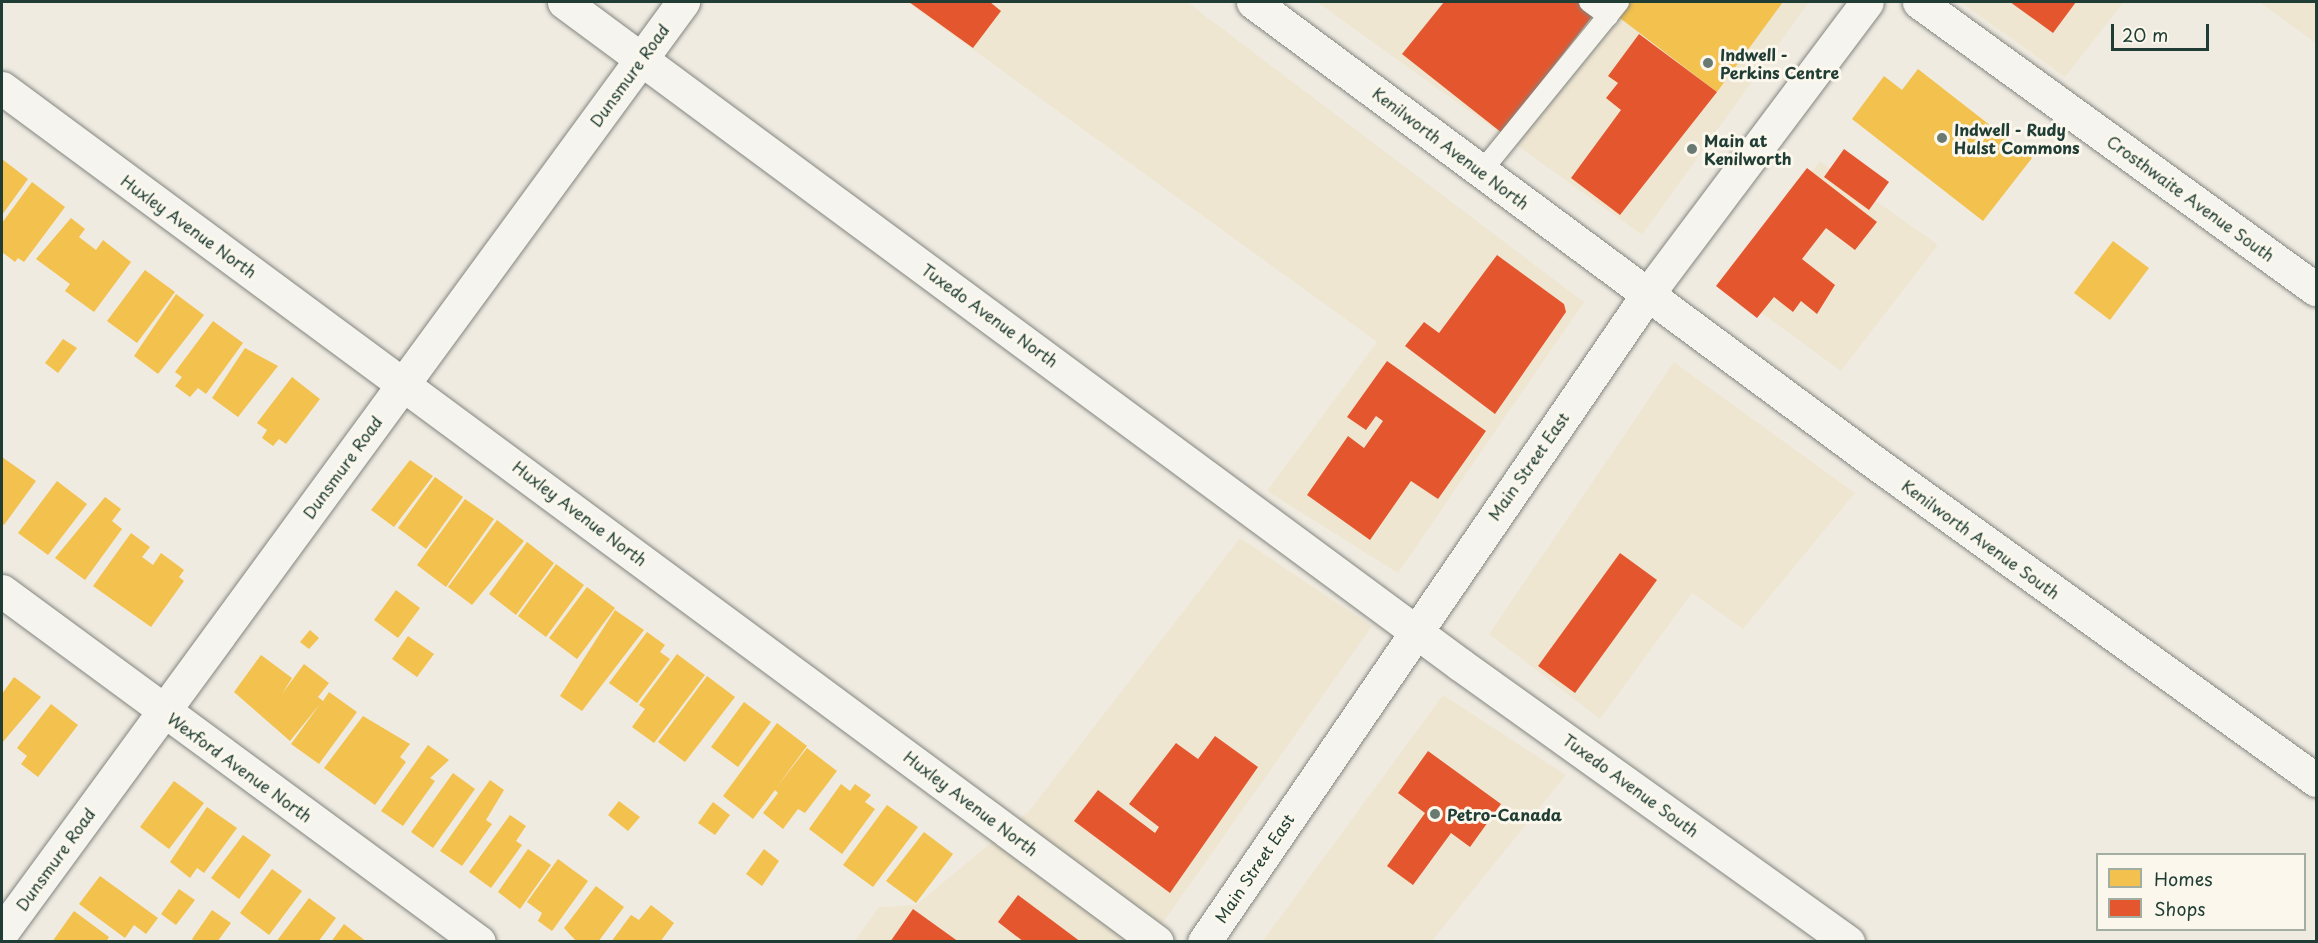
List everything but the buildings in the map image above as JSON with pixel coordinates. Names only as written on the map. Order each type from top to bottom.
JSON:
[{"type":"street","name":"Tuxedo Avenue North","points":[[564,2],[1414,630]]},
{"type":"street","name":"Dunsmure Road","points":[[2,933],[402,383],[683,2]]},
{"type":"street","name":"Kenilworth Avenue North","points":[[1253,2],[1647,295]]},
{"type":"street","name":"Main Street East","points":[[1204,942],[1414,630],[1647,295],[1868,2]]},
{"type":"street","name":"Crosthwaite Avenue South","points":[[1919,2],[2316,289]]},
{"type":"street","name":"Huxley Avenue North","points":[[2,88],[1157,942]]},
{"type":"street","name":"Kenilworth Avenue South","points":[[1647,295],[2316,780]]},
{"type":"street","name":"Wexford Avenue North","points":[[2,591],[479,942]]},
{"type":"street","name":"Tuxedo Avenue South","points":[[1414,630],[1848,942]]},
{"type":"lane","points":[[1481,172],[1614,9],[1589,2]]},
{"type":"shaded area","points":[[907,2],[1187,2],[1584,302],[1398,573],[1267,491],[1377,342]]},
{"type":"shaded area","points":[[1317,2],[1809,2],[1642,235]]},
{"type":"shaded area","points":[[1960,2],[2124,2],[2065,77]]},
{"type":"shaded area","points":[[2259,2],[2316,2],[2316,43]]},
{"type":"shaded area","points":[[1820,161],[1938,245],[1841,371],[1722,284]]},
{"type":"shaded area","points":[[1674,362],[1855,493],[1743,629],[1692,593],[1600,719],[1489,634]]},
{"type":"shaded area","points":[[1240,538],[1372,626],[1150,941],[854,942],[879,907],[916,905],[1029,811]]},
{"type":"shaded area","points":[[1443,695],[1566,775],[1432,941],[1262,942]]},
{"type":"place","name":"Indwell - Perkins Centre","points":[[1708,63]]},
{"type":"place","name":"Indwell - Rudy Hulst Commons","points":[[1942,138]]},
{"type":"place","name":"Main at Kenilworth","points":[[1692,149]]},
{"type":"place","name":"Petro-Canada","points":[[1435,814]]}]
